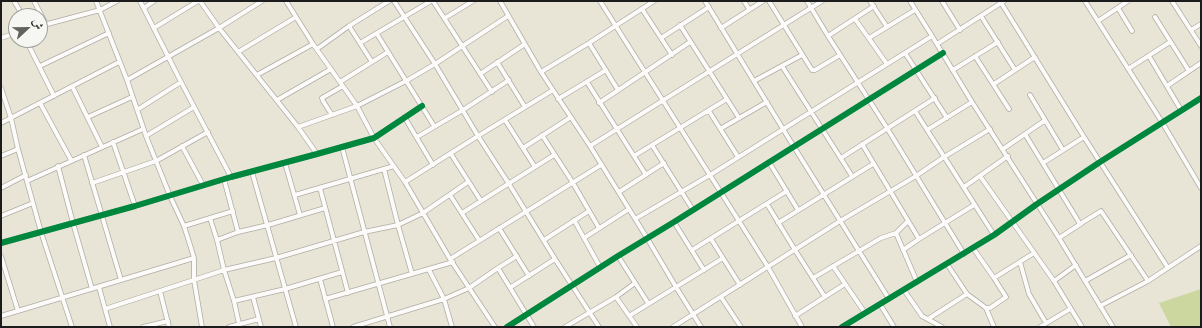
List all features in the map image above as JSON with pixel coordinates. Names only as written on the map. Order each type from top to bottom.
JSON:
[{"type":"street","points":[[96,1],[127,80],[143,129],[170,196],[184,226],[194,258],[194,280],[202,327]]},
{"type":"street","points":[[48,23],[100,10],[116,1]]},
{"type":"street","points":[[140,1],[231,177]]},
{"type":"street","points":[[144,8],[154,1]]},
{"type":"street","points":[[154,28],[199,1],[298,127],[317,154]]},
{"type":"street","points":[[127,80],[219,28],[262,1]]},
{"type":"street","points":[[286,1],[313,44],[357,106],[374,138],[405,182],[469,288],[495,327]]},
{"type":"street","points":[[317,49],[349,26],[389,1]]},
{"type":"street","points":[[394,1],[599,327]]},
{"type":"street","points":[[360,43],[432,1],[445,18],[492,92]]},
{"type":"street","points":[[462,1],[465,6]]},
{"type":"street","points":[[445,18],[473,1]]},
{"type":"street","points":[[500,1],[541,72],[619,192],[701,327]]},
{"type":"street","points":[[600,1],[664,100],[680,129],[768,267],[802,327]]},
{"type":"street","points":[[541,72],[654,1]]},
{"type":"street","points":[[705,1],[889,299]]},
{"type":"street","points":[[744,1],[749,9]]},
{"type":"street","points":[[721,28],[763,1]]},
{"type":"street","points":[[769,1],[812,70],[840,55]]},
{"type":"street","points":[[808,1],[828,36],[946,222],[964,254]]},
{"type":"street","points":[[590,146],[822,1]]},
{"type":"street","points":[[870,1],[887,28]]},
{"type":"street","points":[[910,1],[972,102],[1008,156],[1076,265],[1113,327]]},
{"type":"street","points":[[949,1],[943,3],[960,30]]},
{"type":"street","points":[[1085,1],[1162,122],[1201,188]]},
{"type":"street","points":[[1098,21],[1128,1]]},
{"type":"street","points":[[1172,1],[1201,46]]},
{"type":"street","points":[[937,44],[1001,2],[1084,137],[1168,268]]},
{"type":"street","points":[[828,36],[874,6]]},
{"type":"street","points":[[661,38],[709,8]]},
{"type":"street","points":[[1118,8],[1132,31]]},
{"type":"street","points":[[642,9],[672,55]]},
{"type":"street","points":[[869,38],[915,10]]},
{"type":"street","points":[[298,127],[357,106],[406,81],[435,64],[508,16]]},
{"type":"street","points":[[981,16],[1015,70]]},
{"type":"street","points":[[238,52],[296,17]]},
{"type":"street","points":[[1155,17],[1189,71]]},
{"type":"street","points":[[855,19],[887,64]]},
{"type":"street","points":[[1191,30],[1201,24]]},
{"type":"street","points":[[680,25],[739,118]]},
{"type":"street","points":[[349,26],[372,62]]},
{"type":"street","points":[[40,66],[109,33]]},
{"type":"street","points":[[376,34],[434,126]]},
{"type":"street","points":[[635,219],[710,175],[932,36]]},
{"type":"street","points":[[599,103],[690,42]]},
{"type":"street","points":[[953,70],[998,42]]},
{"type":"street","points":[[1128,69],[1170,42]]},
{"type":"street","points":[[589,43],[618,90]]},
{"type":"street","points":[[257,75],[313,44]]},
{"type":"street","points":[[480,74],[525,44]]},
{"type":"street","points":[[30,48],[54,96]]},
{"type":"street","points":[[332,115],[322,98],[388,52]]},
{"type":"street","points":[[905,53],[947,118]]},
{"type":"street","points":[[507,327],[600,267],[943,53]]},
{"type":"street","points":[[754,81],[802,54]]},
{"type":"street","points":[[975,56],[1009,109]]},
{"type":"street","points":[[1148,56],[1181,110]]},
{"type":"street","points":[[994,84],[1035,57]]},
{"type":"street","points":[[1,123],[119,62]]},
{"type":"street","points":[[497,62],[525,107]]},
{"type":"street","points":[[1167,86],[1201,63]]},
{"type":"street","points":[[782,66],[852,176]]},
{"type":"street","points":[[276,100],[331,69]]},
{"type":"street","points":[[558,99],[606,70]]},
{"type":"street","points":[[417,137],[463,110],[509,80]]},
{"type":"street","points":[[137,110],[181,82]]},
{"type":"street","points":[[587,82],[616,130],[646,175]]},
{"type":"street","points":[[72,86],[102,147]]},
{"type":"street","points":[[1,88],[2,97],[10,118],[41,232],[72,327]]},
{"type":"street","points":[[405,182],[553,90]]},
{"type":"street","points":[[1030,96],[1063,150]]},
{"type":"street","points":[[88,116],[132,97]]},
{"type":"street","points":[[841,158],[935,98]]},
{"type":"street","points":[[842,327],[994,235],[1012,221],[1100,162],[1201,98]]},
{"type":"street","points":[[634,156],[727,99]]},
{"type":"street","points":[[720,129],[766,102]]},
{"type":"street","points":[[927,130],[972,102]]},
{"type":"street","points":[[40,103],[71,160]]},
{"type":"street","points":[[1,243],[170,196],[231,177],[374,138],[422,106]]},
{"type":"street","points":[[146,136],[194,107]]},
{"type":"street","points":[[709,111],[738,157]]},
{"type":"street","points":[[915,111],[994,235]]},
{"type":"street","points":[[523,148],[571,117]]},
{"type":"street","points":[[405,118],[433,165]]},
{"type":"street","points":[[504,120],[535,168]]},
{"type":"street","points":[[1003,149],[1044,121]]},
{"type":"street","points":[[27,181],[143,129]]},
{"type":"street","points":[[673,327],[840,221],[890,192],[990,129]]},
{"type":"street","points":[[92,184],[156,161],[208,132]]},
{"type":"street","points":[[1025,134],[1080,224],[1101,211]]},
{"type":"street","points":[[542,135],[573,183],[599,228]]},
{"type":"street","points":[[1042,163],[1084,137]]},
{"type":"street","points":[[113,142],[135,206]]},
{"type":"street","points":[[862,144],[920,239]]},
{"type":"street","points":[[652,145],[693,210]]},
{"type":"street","points":[[182,146],[203,185]]},
{"type":"street","points":[[342,147],[390,327]]},
{"type":"street","points":[[1,156],[18,149]]},
{"type":"street","points":[[451,154],[481,201]]},
{"type":"street","points":[[84,155],[121,280]]},
{"type":"street","points":[[462,213],[554,155]]},
{"type":"street","points":[[964,187],[1008,156]]},
{"type":"street","points":[[769,162],[798,210]]},
{"type":"street","points":[[285,163],[300,215]]},
{"type":"street","points":[[619,192],[664,163]]},
{"type":"street","points":[[778,223],[873,164]]},
{"type":"street","points":[[326,300],[429,270],[452,260],[479,240],[601,165]]},
{"type":"street","points":[[58,166],[92,289]]},
{"type":"street","points":[[295,195],[394,166]]},
{"type":"street","points":[[384,169],[412,274]]},
{"type":"street","points":[[252,172],[296,327]]},
{"type":"street","points":[[1,188],[26,176]]},
{"type":"street","points":[[980,176],[1054,281],[1082,327]]},
{"type":"street","points":[[224,179],[238,232]]},
{"type":"street","points":[[105,309],[224,270],[276,258],[364,232],[398,225],[423,213],[450,196],[468,182]]},
{"type":"street","points":[[320,188],[348,293]]},
{"type":"street","points":[[692,250],[787,191]]},
{"type":"street","points":[[450,196],[479,240]]},
{"type":"street","points":[[1,216],[33,203]]},
{"type":"street","points":[[767,204],[825,297]]},
{"type":"street","points":[[903,250],[974,205]]},
{"type":"street","points":[[217,240],[238,232],[268,226],[325,208]]},
{"type":"street","points":[[584,238],[629,209]]},
{"type":"street","points":[[184,226],[233,210]]},
{"type":"street","points":[[544,240],[589,211]]},
{"type":"street","points":[[1059,238],[1101,211]]},
{"type":"street","points":[[1101,211],[1148,281]]},
{"type":"street","points":[[210,218],[234,301],[239,324]]},
{"type":"street","points":[[574,220],[600,267]]},
{"type":"street","points":[[813,278],[881,238],[896,233],[908,221]]},
{"type":"street","points":[[674,222],[704,270]]},
{"type":"street","points":[[499,228],[529,276]]},
{"type":"street","points":[[896,233],[917,282]]},
{"type":"street","points":[[711,239],[740,285]]},
{"type":"street","points":[[1100,306],[1148,281],[1201,246]]},
{"type":"street","points":[[973,248],[1006,297],[990,308],[986,308]]},
{"type":"street","points":[[994,278],[1034,253]]},
{"type":"street","points":[[1085,281],[1131,255]]},
{"type":"street","points":[[1,256],[18,311]]},
{"type":"street","points":[[353,327],[444,299],[469,288],[517,256]]},
{"type":"street","points":[[618,256],[648,304]]},
{"type":"street","points":[[1,316],[194,258]]},
{"type":"street","points":[[629,316],[723,258]]},
{"type":"street","points":[[511,288],[555,259]]},
{"type":"street","points":[[1020,262],[1029,294],[1046,323]]},
{"type":"street","points":[[947,264],[967,294],[986,308],[994,327]]},
{"type":"street","points":[[1054,281],[1076,265]]},
{"type":"street","points":[[833,266],[865,313]]},
{"type":"street","points":[[498,268],[534,327]]},
{"type":"street","points":[[429,270],[444,299],[452,327]]},
{"type":"street","points":[[234,301],[285,289],[342,272]]},
{"type":"street","points":[[320,278],[333,327]]},
{"type":"street","points":[[565,327],[616,297],[635,283]]},
{"type":"street","points":[[795,316],[845,284]]},
{"type":"street","points":[[99,287],[110,327]]},
{"type":"street","points":[[904,290],[922,316],[942,327]]},
{"type":"street","points":[[160,291],[169,327]]},
{"type":"street","points":[[928,319],[967,294]]},
{"type":"street","points":[[253,297],[261,327]]},
{"type":"street","points":[[616,297],[637,327]]},
{"type":"street","points":[[721,297],[741,327]]},
{"type":"street","points":[[880,304],[894,327]]},
{"type":"street","points":[[1040,327],[1070,309]]},
{"type":"street","points":[[229,327],[259,319]]},
{"type":"street","points":[[145,327],[168,321]]},
{"type":"green space","points":[[1201,289],[1201,327],[1171,327],[1159,303]]},
{"type":"cycle path","points":[[507,327],[943,53]]},
{"type":"cycle path","points":[[842,327],[994,235],[1100,162],[1201,98]]},
{"type":"cycle path","points":[[1,243],[135,206],[231,177],[374,138],[422,106]]}]
